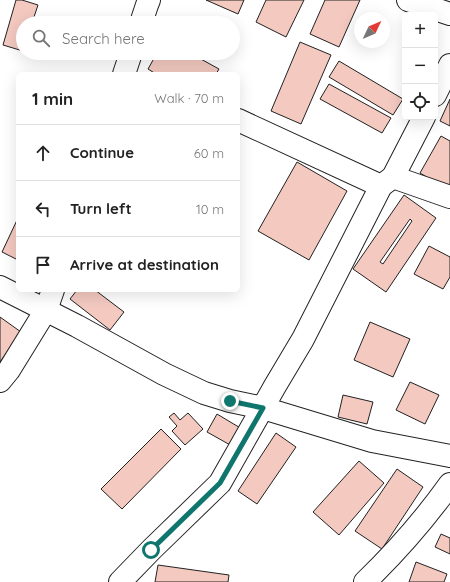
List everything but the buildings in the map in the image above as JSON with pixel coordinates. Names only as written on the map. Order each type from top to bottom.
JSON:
[{"type":"street","points":[[143,16],[149,0]]},
{"type":"street","points":[[408,0],[450,14]]},
{"type":"street","points":[[126,72],[129,60]]},
{"type":"street","points":[[438,88],[450,65]]},
{"type":"street","points":[[120,582],[220,483],[303,339],[387,181],[422,120]]},
{"type":"street","points":[[240,121],[387,181],[450,197]]},
{"type":"street","points":[[0,287],[77,326],[164,374],[204,393],[230,401],[263,408],[372,441],[450,456]]},
{"type":"street","points":[[0,381],[9,370],[46,310],[52,292]]},
{"type":"street","points":[[365,582],[386,562],[431,510],[450,484]]},
{"type":"route","points":[[151,550],[220,483],[263,408],[230,401]]}]
